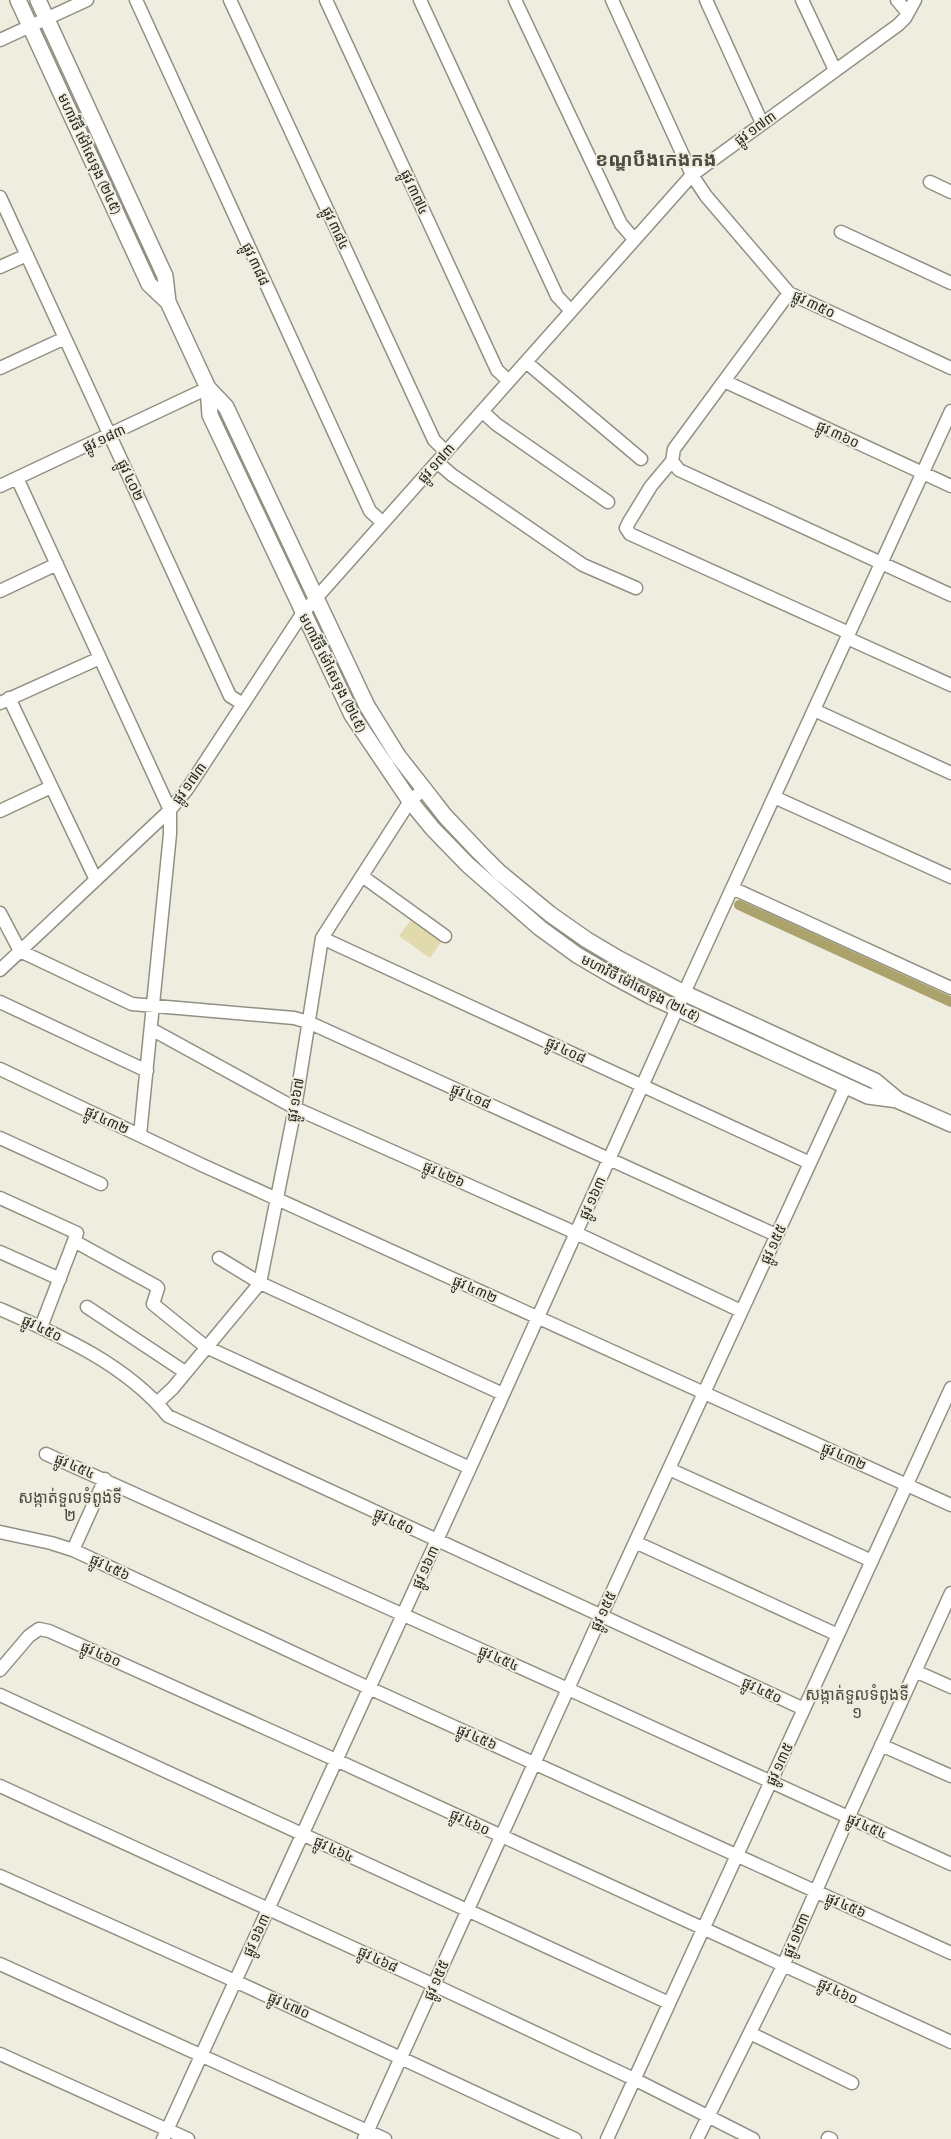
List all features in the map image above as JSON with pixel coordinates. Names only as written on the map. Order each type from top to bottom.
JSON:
[{"type":"main road","name":"មហាវិថី ម៉ៅសេទុង (២៤៥)","points":[[18,0],[149,284],[168,302]]},
{"type":"main road","name":"មហាវិថី ម៉ៅសេទុង (២៤៥)","points":[[38,0],[166,276],[168,302],[208,388],[226,407],[367,706],[388,740],[445,816],[499,872],[550,914],[587,940],[634,968],[684,993],[875,1081],[899,1101]]},
{"type":"main road","name":"មហាវិថី ម៉ៅសេទុង (២៤៥)","points":[[208,388],[210,415],[302,614],[352,715],[410,801],[433,829],[487,884],[540,928],[578,955],[611,975],[677,1008],[868,1096],[899,1101],[951,1124]]},
{"type":"main road","points":[[260,521],[276,514]]},
{"type":"main road","points":[[578,955],[587,940]]},
{"type":"street","points":[[0,40],[86,0]]},
{"type":"street","name":"ផ្លូវ ៣៨៨","points":[[136,0],[370,511],[383,523]]},
{"type":"street","name":"ផ្លូវ ៣៨៤","points":[[230,0],[434,440],[452,474],[583,565],[636,588]]},
{"type":"street","name":"ផ្លូវ ៣៧៤","points":[[326,0],[498,370],[509,381]]},
{"type":"street","points":[[420,0],[557,296],[571,311]]},
{"type":"street","points":[[515,0],[621,224],[634,239]]},
{"type":"street","name":"ផ្លូវ ៣៥០","points":[[612,0],[692,175],[706,196],[789,293],[951,368]]},
{"type":"street","points":[[706,0],[762,122]]},
{"type":"street","points":[[802,0],[835,70]]},
{"type":"street","points":[[897,0],[908,13]]},
{"type":"street","name":"ផ្លូវ ១៧៣","points":[[0,970],[170,810],[188,788],[302,614],[692,175],[762,122],[898,25],[908,13],[915,0]]},
{"type":"street","points":[[930,182],[951,192]]},
{"type":"street","name":"ផ្លូវ ៤០២","points":[[0,197],[230,696],[243,704]]},
{"type":"street","points":[[841,232],[951,284]]},
{"type":"street","points":[[0,267],[27,255]]},
{"type":"street","points":[[789,293],[674,449],[672,461],[651,486],[626,528],[630,534],[951,685]]},
{"type":"street","points":[[0,368],[65,338]]},
{"type":"street","points":[[526,362],[642,459]]},
{"type":"street","name":"ផ្លូវ ៣៦០","points":[[724,381],[951,486]]},
{"type":"street","name":"ផ្លូវ ១៨៣","points":[[0,486],[208,388]]},
{"type":"street","points":[[482,411],[496,424],[608,502]]},
{"type":"street","points":[[923,473],[951,411]]},
{"type":"street","points":[[672,461],[679,470],[951,594]]},
{"type":"street","name":"ផ្លូវ ១៦៣","points":[[165,2134],[470,1468],[677,1008],[923,473]]},
{"type":"street","points":[[17,478],[170,810],[170,834],[140,1135]]},
{"type":"street","points":[[0,591],[57,564]]},
{"type":"street","points":[[96,880],[51,787],[4,700],[100,658]]},
{"type":"street","points":[[814,710],[951,773]]},
{"type":"street","points":[[0,810],[51,787]]},
{"type":"street","name":"ផ្លូវ ១៦៧","points":[[157,1403],[186,1372],[260,1283],[295,1108],[322,938],[410,801],[424,789]]},
{"type":"street","points":[[774,797],[951,877]]},
{"type":"street","points":[[362,876],[445,936]]},
{"type":"street","points":[[732,888],[951,988]]},
{"type":"street","points":[[0,914],[20,951]]},
{"type":"street","name":"ផ្លូវ ៤០៨","points":[[322,938],[810,1163]]},
{"type":"street","name":"ផ្លូវ ៤១៨","points":[[20,951],[132,1004],[294,1018],[308,1022],[776,1236]]},
{"type":"street","points":[[0,1002],[147,1071]]},
{"type":"street","name":"ផ្លូវ ៤២៦","points":[[151,1029],[295,1108],[576,1233],[741,1311]]},
{"type":"street","name":"ផ្លូវ ៤៣២","points":[[0,1069],[276,1198],[951,1505]]},
{"type":"street","name":"ផ្លូវ ១៥៥","points":[[366,2135],[568,1688],[846,1085]]},
{"type":"street","points":[[0,1138],[101,1184]]},
{"type":"street","points":[[0,1198],[76,1237],[156,1286],[158,1288],[153,1304],[206,1347],[470,1468]]},
{"type":"street","points":[[41,1327],[76,1237]]},
{"type":"street","points":[[0,1252],[60,1279]]},
{"type":"street","points":[[219,1258],[260,1283],[503,1394]]},
{"type":"street","points":[[87,1307],[186,1372]]},
{"type":"street","name":"ផ្លូវ ៤៥០","points":[[0,1309],[41,1327],[97,1357],[124,1375],[157,1403],[168,1416],[804,1709]]},
{"type":"street","name":"ផ្លូវ ១៣៥","points":[[607,2139],[951,1388]]},
{"type":"street","name":"ផ្លូវ ៤៥៤","points":[[46,1454],[568,1688],[951,1864]]},
{"type":"street","points":[[669,1469],[872,1561]]},
{"type":"street","points":[[73,1550],[105,1480]]},
{"type":"street","name":"ផ្លូវ ៤៥៦","points":[[0,1532],[51,1543],[73,1550],[369,1688],[951,1953]]},
{"type":"street","points":[[635,1542],[838,1635]]},
{"type":"street","name":"ផ្លូវ ១២៣","points":[[697,2139],[783,1966],[881,1745],[950,1597]]},
{"type":"street","name":"ផ្លូវ ៤៦០","points":[[0,1670],[29,1636],[39,1629],[49,1631],[336,1760],[951,2042]]},
{"type":"street","points":[[916,1671],[951,1687]]},
{"type":"street","name":"ផ្លូវ ៤៦៤","points":[[0,1695],[669,2003]]},
{"type":"street","points":[[881,1745],[951,1776]]},
{"type":"street","name":"ផ្លូវ ៤៦៨","points":[[0,1786],[434,1985],[634,2079],[752,2139]]},
{"type":"street","name":"ផ្លូវ ៤៧០","points":[[0,1876],[235,1981],[575,2139]]},
{"type":"street","points":[[0,1964],[201,2055],[366,2135],[385,2139]]},
{"type":"street","points":[[750,2033],[852,2083]]},
{"type":"street","points":[[0,2054],[165,2134],[188,2139]]},
{"type":"shaded area","points":[[414,916],[444,938],[430,958],[399,936]]},
{"type":"waterway","points":[[739,905],[951,1002]]},
{"type":"district","name":"ខណ្ឌបឹងកេងកង","points":[[656,159]]},
{"type":"district","name":"សង្កាត់ទួលទំពូងទី ២","points":[[70,1506]]},
{"type":"district","name":"សង្កាត់ទួលទំពូងទី ១","points":[[857,1703]]}]
